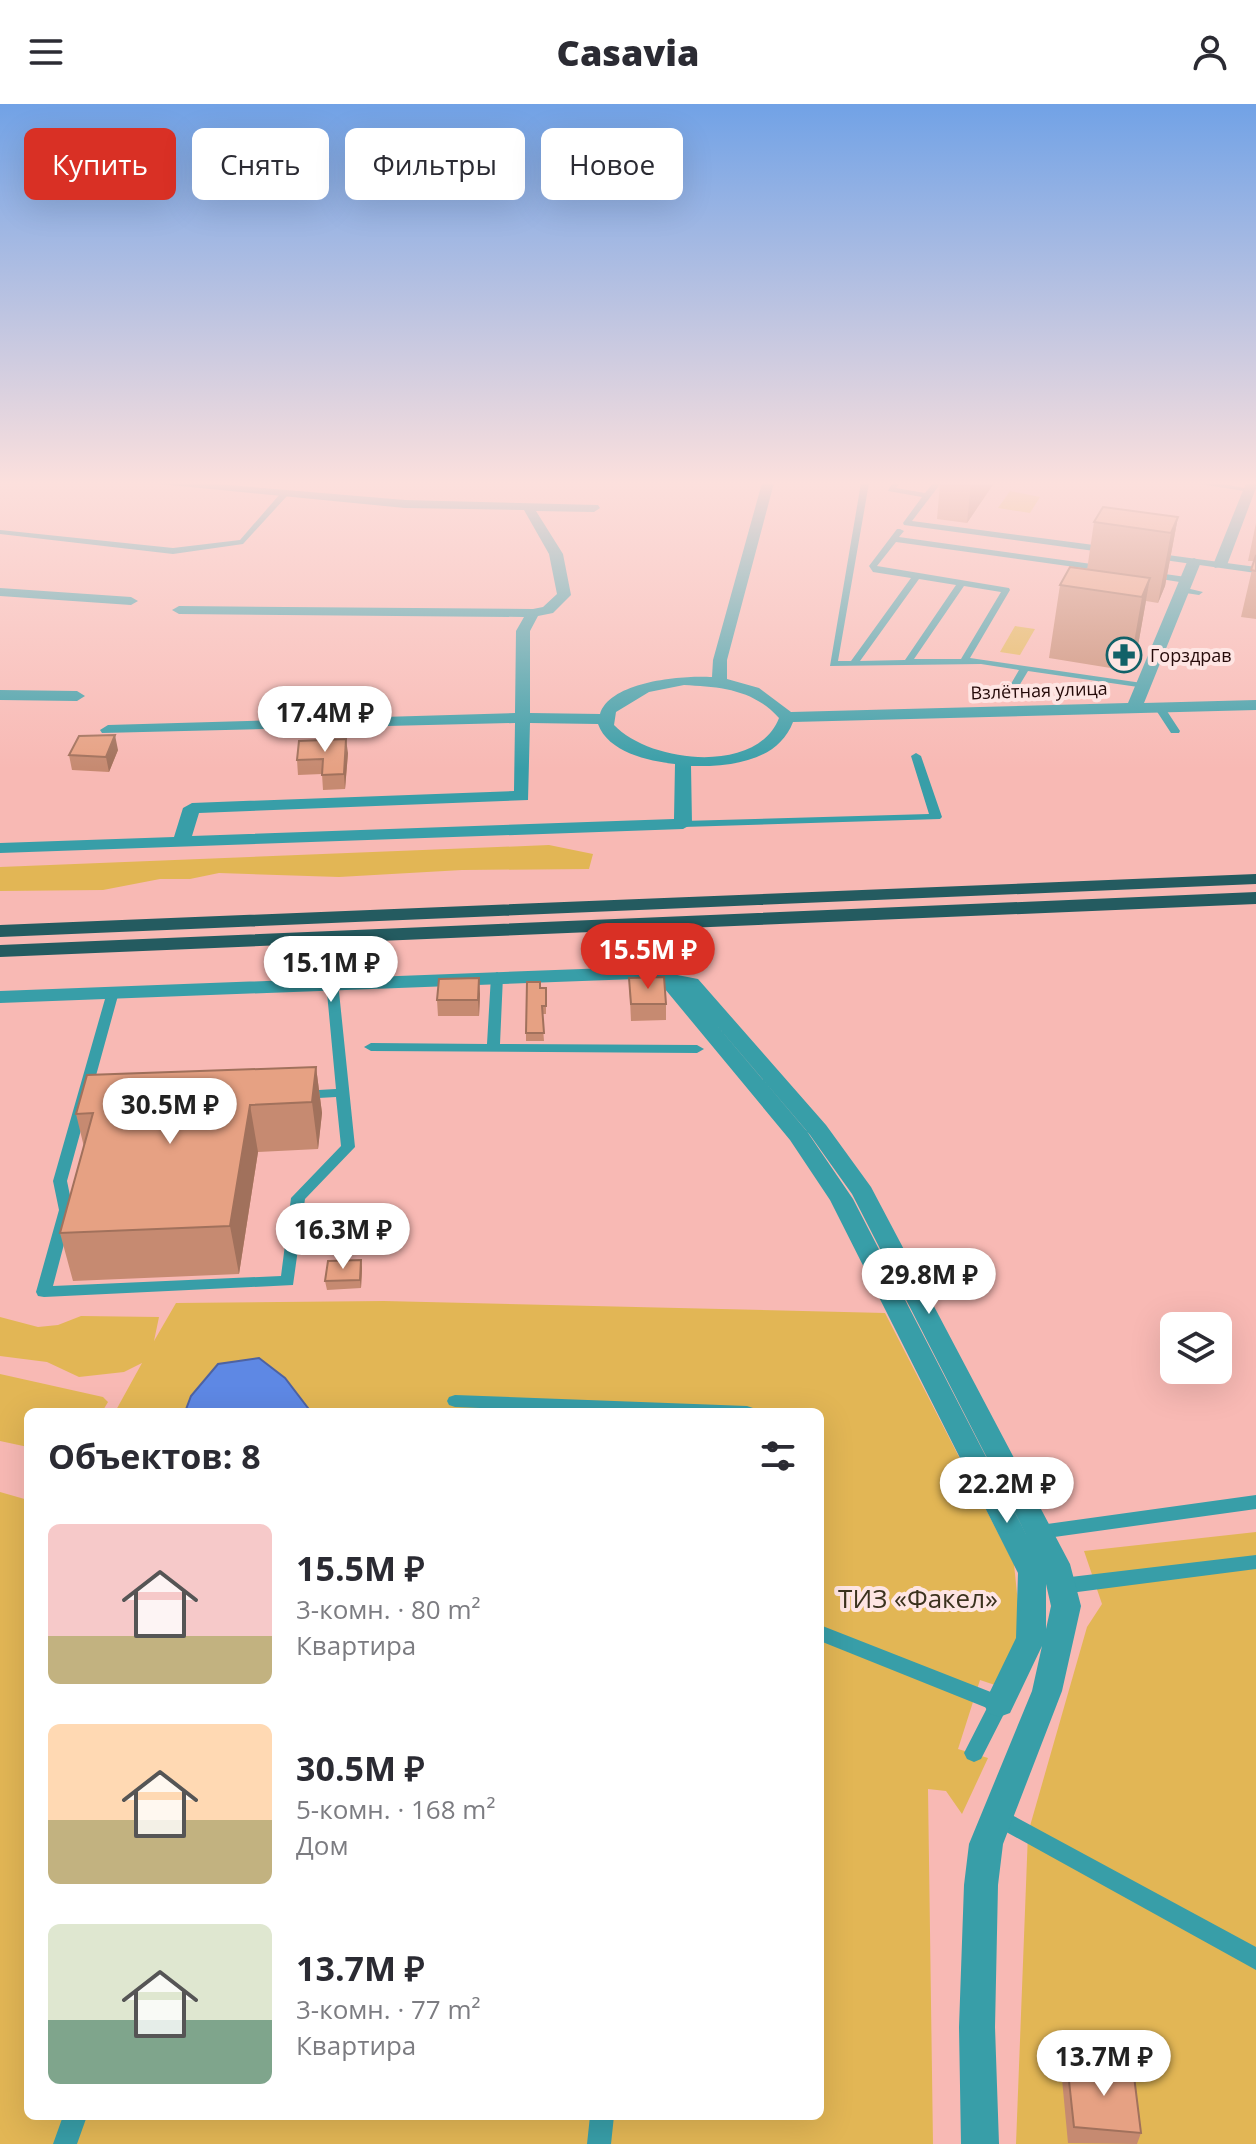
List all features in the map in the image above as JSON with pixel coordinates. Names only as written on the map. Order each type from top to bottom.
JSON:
[{"type":"highway","points":[[0,931],[1256,879]]},
{"type":"highway","points":[[0,951],[1256,898]]},
{"type":"street","points":[[179,610],[533,613],[548,610],[564,595],[561,578]]},
{"type":"street","points":[[719,682],[720,660],[742,578]]},
{"type":"street","name":"Взлётная улица","points":[[787,717],[1134,708],[1187,578]]},
{"type":"street","points":[[0,592],[131,601]]},
{"type":"street","points":[[181,842],[192,808],[522,796],[523,631],[533,613]]},
{"type":"street","points":[[684,680],[719,682],[764,695],[776,701],[787,717],[785,731],[760,750],[717,760],[683,761],[647,754],[620,742],[606,726],[608,710],[623,696],[650,685],[684,680]]},
{"type":"street","points":[[0,695],[77,696]]},
{"type":"street","points":[[1134,708],[1256,705]]},
{"type":"street","points":[[108,730],[521,718],[607,719]]},
{"type":"street","points":[[0,848],[683,824],[683,761]]},
{"type":"street","points":[[663,975],[798,1135],[841,1199],[1032,1573],[1031,1638],[999,1704]]},
{"type":"street","points":[[0,997],[497,976],[663,975],[691,983],[818,1130],[863,1192],[1056,1564],[1066,1606],[1047,1691],[986,1844],[981,1885],[977,2027],[980,2144]]},
{"type":"lane","points":[[848,578],[833,664],[964,661],[1142,686]]},
{"type":"lane","points":[[853,664],[915,578]]},
{"type":"lane","points":[[924,578],[1006,590],[964,661]]},
{"type":"lane","points":[[1157,578],[1199,592]]},
{"type":"lane","points":[[908,662],[961,584]]},
{"type":"lane","points":[[1013,689],[1025,668]]},
{"type":"lane","points":[[1159,707],[1175,731]]},
{"type":"lane","points":[[683,824],[936,817],[916,756]]},
{"type":"lane","points":[[493,1048],[497,976]]},
{"type":"lane","points":[[113,992],[89,1103],[60,1181],[66,1210],[44,1292],[288,1281],[298,1198],[348,1147],[332,982]]},
{"type":"lane","points":[[371,1047],[697,1049]]},
{"type":"lane","points":[[289,1095],[343,1093]]},
{"type":"lane","points":[[455,1401],[641,1408]]},
{"type":"lane","points":[[1040,1532],[1256,1502]]},
{"type":"lane","points":[[1062,1586],[1256,1562]]},
{"type":"lane","points":[[824,1635],[999,1704],[974,1753]]},
{"type":"lane","points":[[996,1816],[1256,1959]]},
{"type":"lane","points":[[65,2144],[74,2120]]},
{"type":"lane","points":[[599,2144],[602,2120]]},
{"type":"green space","points":[[1015,626],[1035,629],[1020,655],[1000,652]]},
{"type":"green space","points":[[549,845],[593,854],[589,869],[462,870],[339,877],[219,873],[190,879],[160,879],[103,890],[0,891],[0,867]]},
{"type":"green space","name":"ТИЗ «Факел»","points":[[384,1301],[885,1313],[1014,1564],[1021,1633],[995,1685],[980,1680],[958,1749],[988,1758],[962,1814],[946,1791],[928,1789],[933,2144],[0,2144],[0,1492],[24,1499],[24,2120],[824,2120],[824,1408],[117,1408],[142,1363],[124,1372],[79,1377],[47,1362],[0,1356],[0,1317],[38,1327],[58,1325],[81,1316],[159,1317],[154,1341],[176,1303]]},
{"type":"green space","points":[[0,1374],[103,1397],[108,1402],[104,1408],[24,1408],[24,1446],[0,1441]]},
{"type":"green space","points":[[1256,1532],[1256,2144],[1016,2144],[1028,1833],[1087,1627],[1102,1604],[1084,1551]]},
{"type":"water","points":[[259,1358],[285,1378],[308,1408],[186,1408],[191,1396],[218,1364]]},
{"type":"building","points":[[1064,578],[1150,578],[1142,597],[1060,585]]},
{"type":"building","points":[[115,735],[106,757],[69,755],[79,736]]},
{"type":"building","points":[[346,739],[344,774],[322,775],[323,759],[297,760],[299,741]]},
{"type":"building","points":[[664,977],[666,1004],[631,1004],[629,978]]},
{"type":"building","points":[[479,978],[478,1000],[437,1000],[439,979]]},
{"type":"building","points":[[527,982],[540,982],[540,988],[546,988],[546,1006],[542,1006],[544,1033],[526,1033]]},
{"type":"building","points":[[316,1067],[312,1102],[250,1105],[230,1226],[60,1233],[93,1113],[76,1114],[87,1075]]},
{"type":"building","points":[[361,1260],[360,1280],[325,1281],[328,1261]]},
{"type":"building","points":[[1067,2062],[1133,2068],[1141,2133],[1074,2127]]},
{"type":"place","name":"Горздрав","points":[[1124,655]]}]
